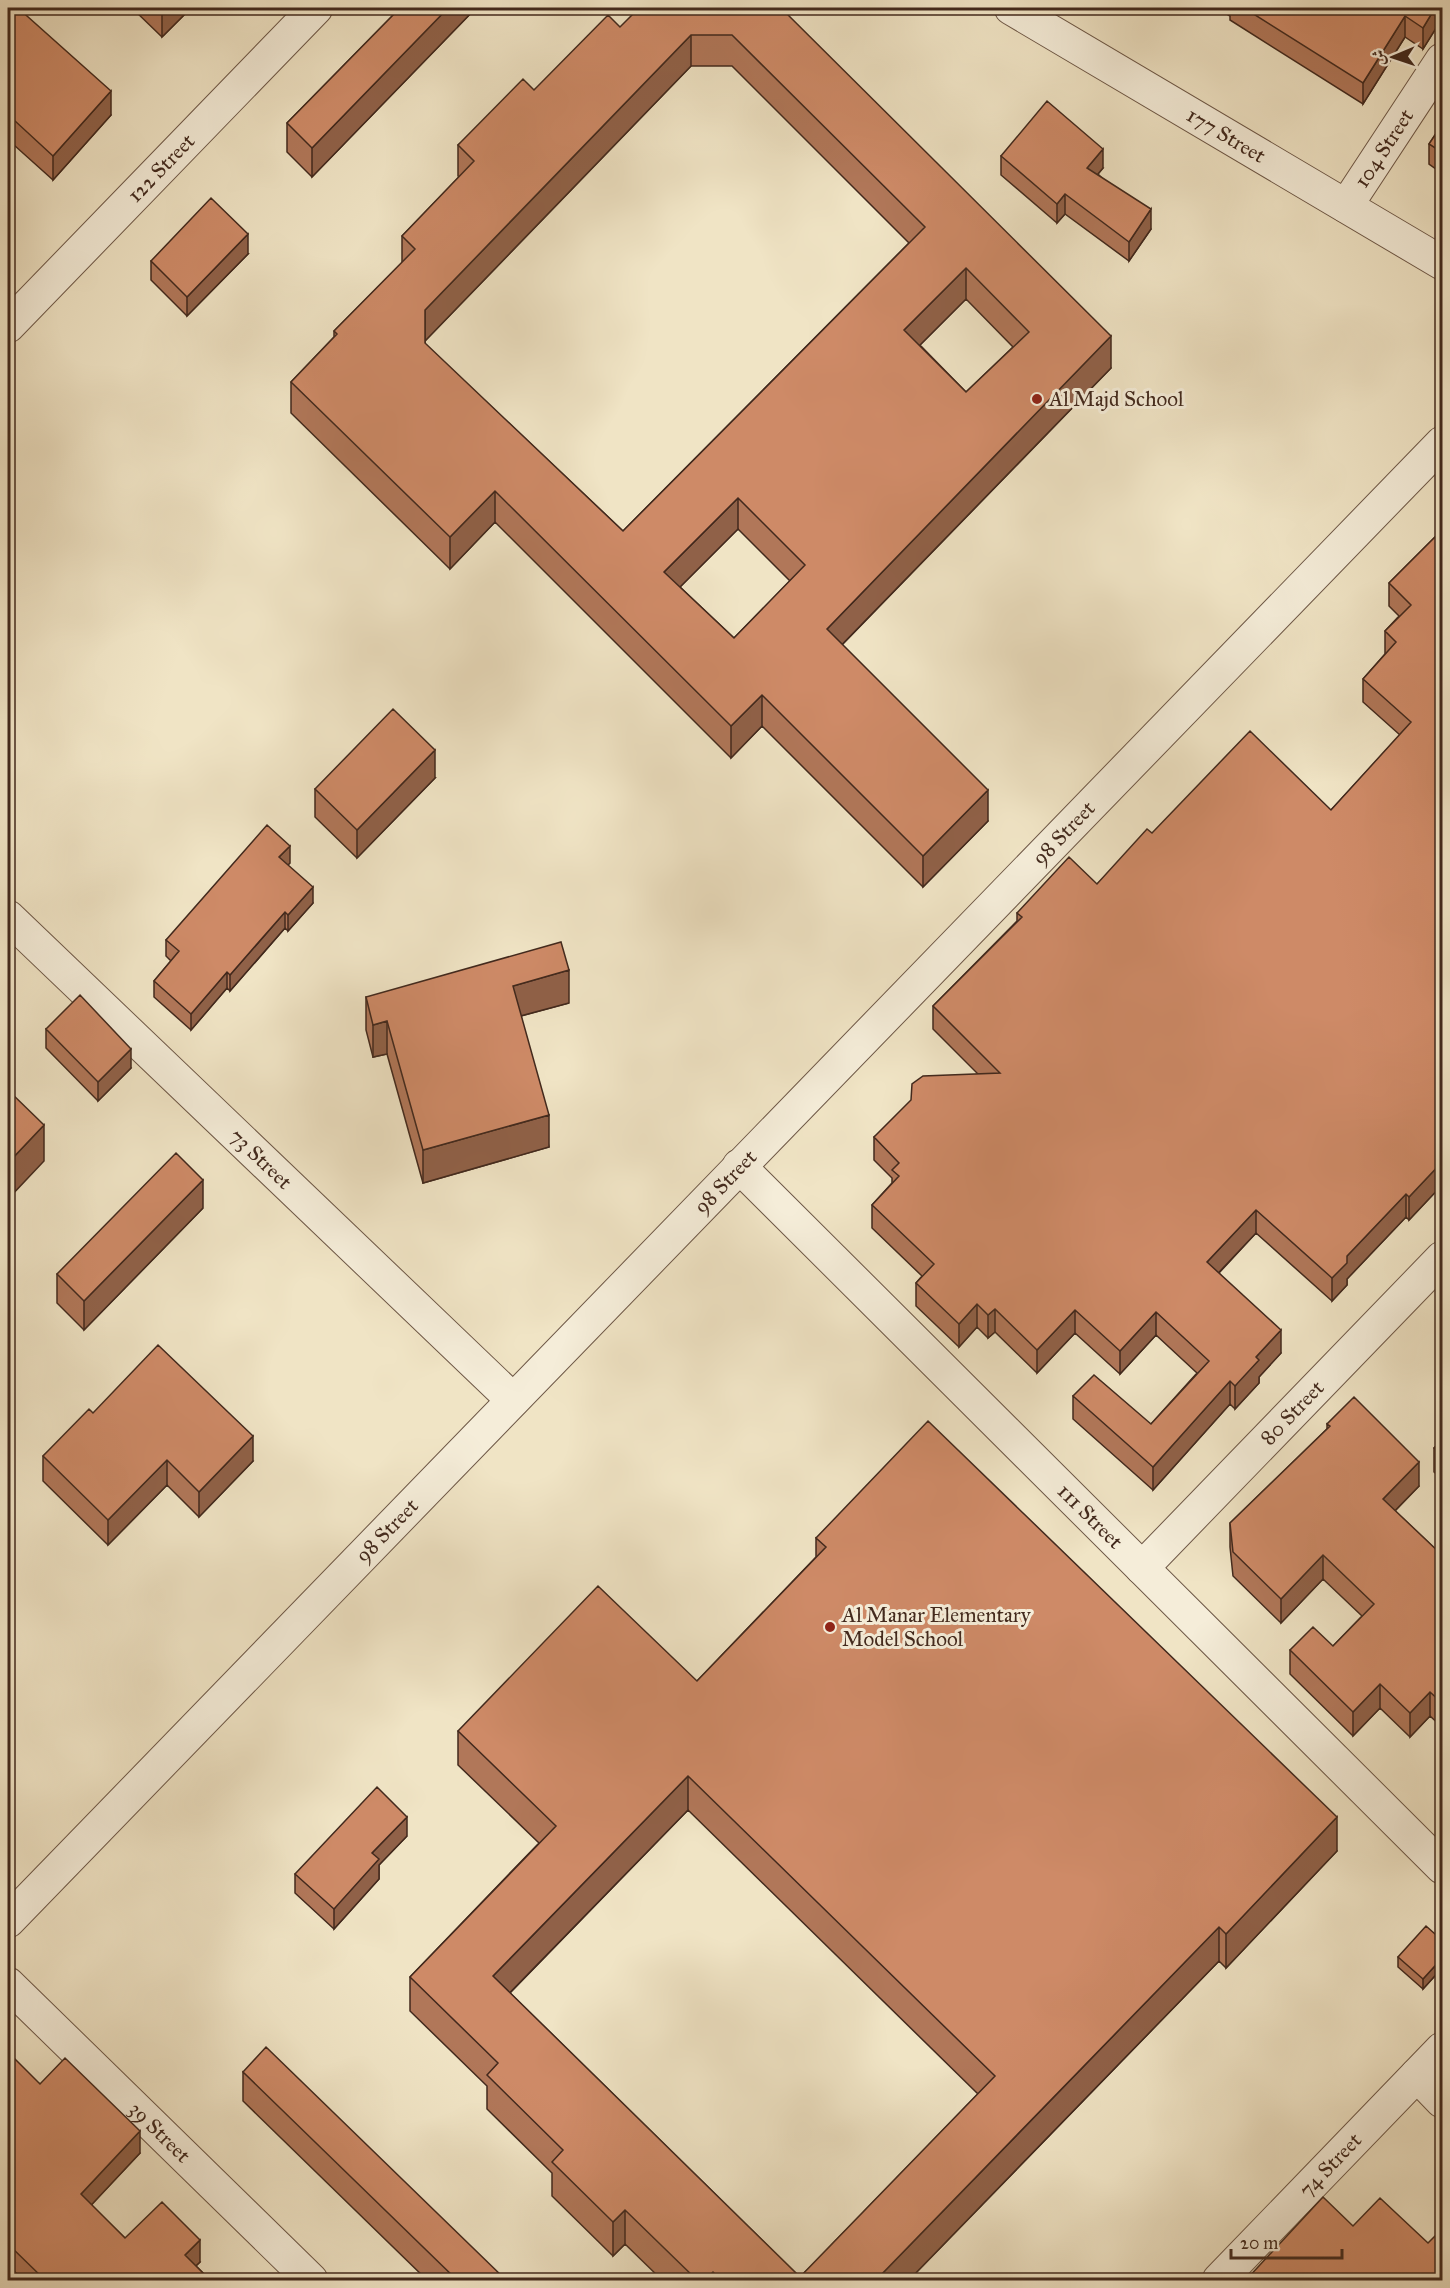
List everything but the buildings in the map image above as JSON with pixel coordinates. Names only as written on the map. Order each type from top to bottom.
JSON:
[{"type":"street","name":"122 Street","points":[[9,319],[316,8]]},
{"type":"street","name":"177 Street","points":[[1011,8],[1443,263]]},
{"type":"street","name":"104 Street","points":[[1346,206],[1443,60]]},
{"type":"street","name":"98 Street","points":[[8,1921],[1443,443]]},
{"type":"street","name":"73 Street","points":[[8,917],[513,1400]]},
{"type":"street","name":"111 Street","points":[[740,1166],[1443,1867]]},
{"type":"street","name":"80 Street","points":[[1142,1568],[1443,1258]]},
{"type":"street","name":"39 Street","points":[[8,1984],[311,2280]]},
{"type":"street","name":"74 Street","points":[[1219,2280],[1443,2049]]},
{"type":"street","points":[[1417,2075],[1443,2101]]},
{"type":"place","name":"Al Majd School","points":[[1037,399]]},
{"type":"place","name":"Al Manar Elementary Model School","points":[[830,1627]]}]
